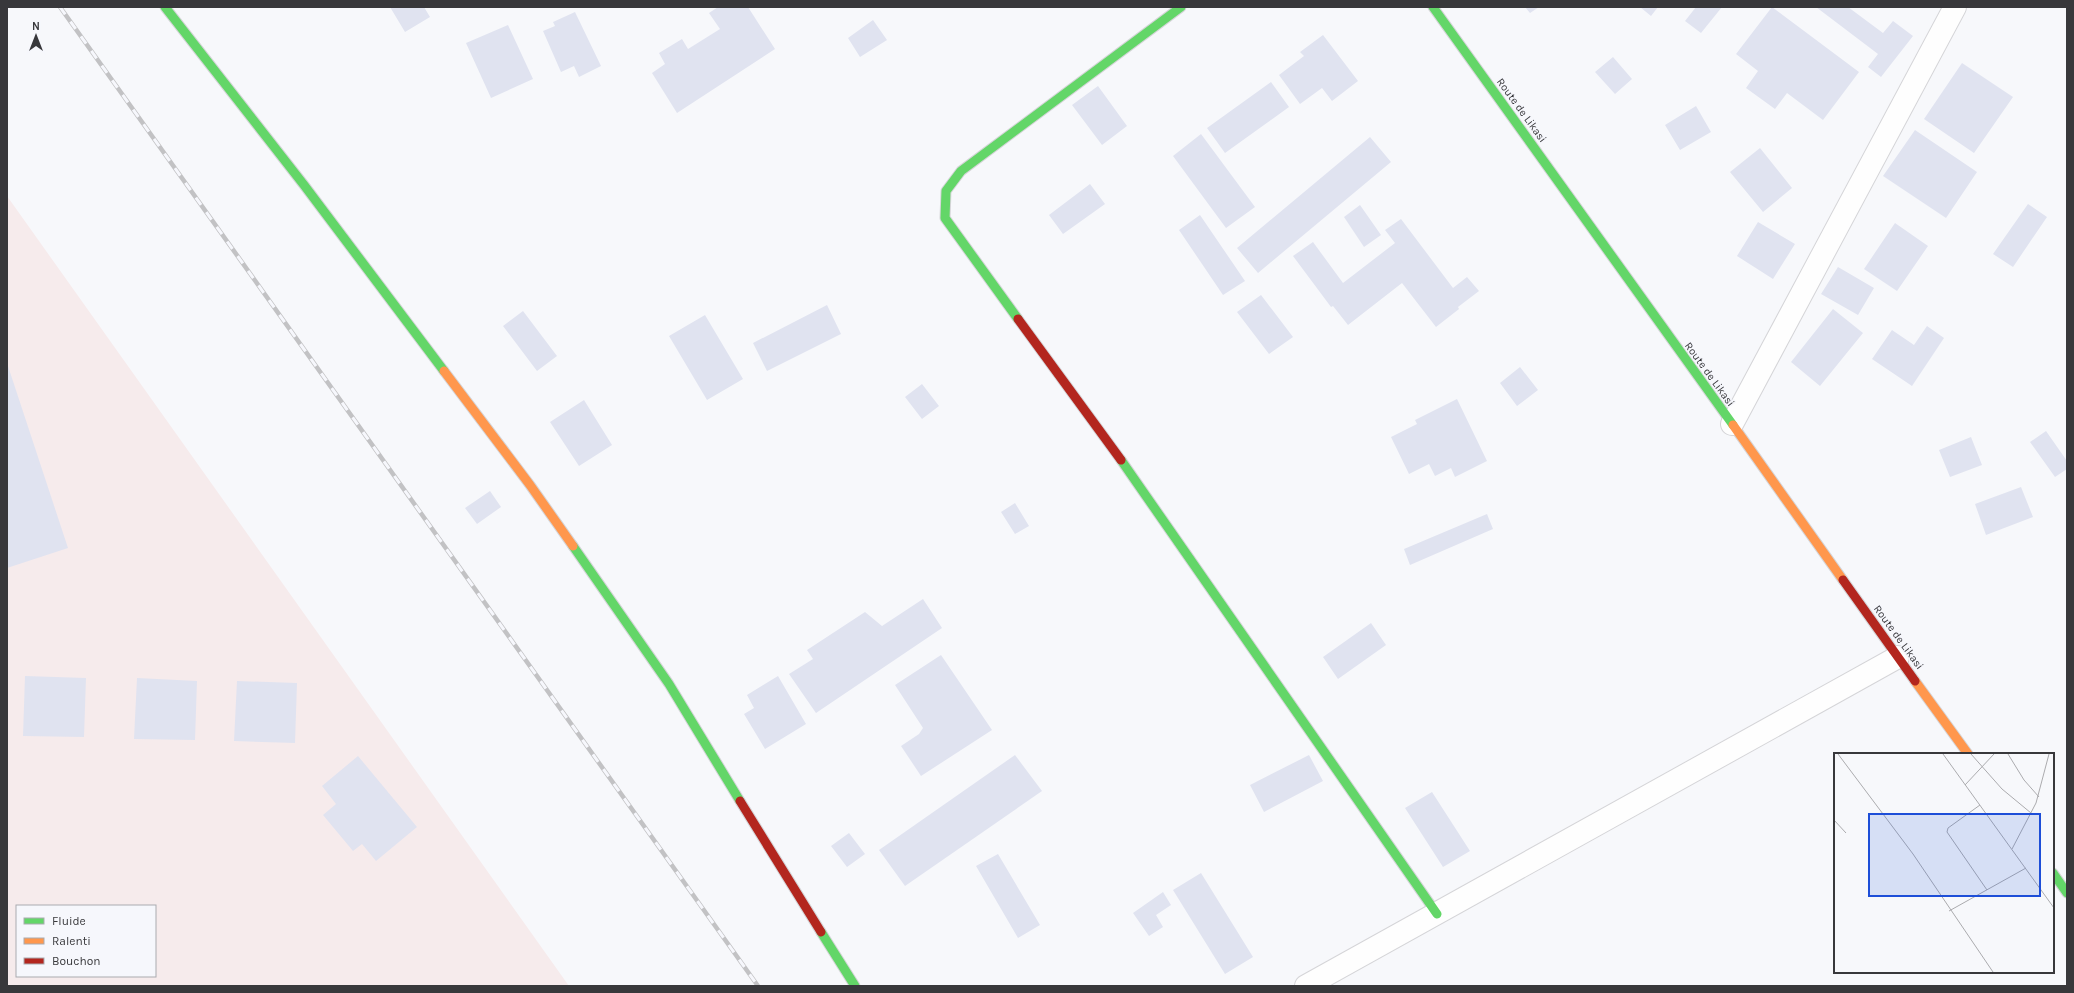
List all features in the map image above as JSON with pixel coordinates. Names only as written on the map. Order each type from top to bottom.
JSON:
[{"type":"main road","points":[[165,7],[304,185],[530,485],[669,684],[798,897],[855,986]]},
{"type":"main road","points":[[1181,7],[961,170],[946,191],[946,218],[962,244],[1119,457],[1437,914]]},
{"type":"main road","name":"Route de Likasi","points":[[1433,7],[1967,753]]},
{"type":"main road","points":[[2054,874],[2067,893]]},
{"type":"street","points":[[1732,424],[1955,7]]},
{"type":"street","points":[[1306,986],[1898,657]]},
{"type":"shaded area","points":[[7,196],[569,986],[7,986]]},
{"type":"building","points":[[390,7],[424,7],[430,17],[405,32]]},
{"type":"building","points":[[718,7],[748,7],[775,49],[677,113],[652,73],[665,64],[659,53],[682,39],[688,49],[720,29],[709,13]]},
{"type":"building","points":[[1525,7],[1539,7],[1530,13]]},
{"type":"building","points":[[1640,7],[1658,7],[1651,16]]},
{"type":"building","points":[[1696,7],[1722,7],[1701,33],[1685,21]]},
{"type":"building","points":[[1772,7],[1859,72],[1823,120],[1787,93],[1775,109],[1746,88],[1758,71],[1736,54]]},
{"type":"building","points":[[1816,7],[1848,7],[1883,33],[1893,21],[1913,36],[1881,77],[1868,67],[1878,54]]},
{"type":"building","points":[[575,12],[601,66],[579,77],[574,66],[561,72],[543,31],[555,26],[553,22]]},
{"type":"building","points":[[873,20],[887,40],[860,57],[848,38]]},
{"type":"building","points":[[508,25],[533,79],[491,98],[466,43]]},
{"type":"building","points":[[1323,35],[1358,81],[1332,101],[1322,88],[1300,104],[1279,75],[1304,56],[1300,52]]},
{"type":"building","points":[[1613,57],[1632,79],[1615,94],[1595,72]]},
{"type":"building","points":[[1962,63],[2013,97],[1974,153],[1924,119]]},
{"type":"building","points":[[1271,82],[1289,107],[1225,153],[1207,128]]},
{"type":"building","points":[[1098,86],[1127,126],[1102,145],[1072,105]]},
{"type":"building","points":[[1696,106],[1711,132],[1680,150],[1665,125]]},
{"type":"building","points":[[1915,130],[1977,172],[1946,218],[1883,176]]},
{"type":"building","points":[[1201,134],[1255,207],[1226,228],[1173,156]]},
{"type":"building","points":[[1370,137],[1391,162],[1258,273],[1237,248]]},
{"type":"building","points":[[1760,148],[1792,188],[1763,212],[1730,172]]},
{"type":"building","points":[[1090,184],[1105,204],[1063,234],[1049,215]]},
{"type":"building","points":[[2028,204],[2047,217],[2013,267],[1993,254]]},
{"type":"building","points":[[1360,205],[1381,235],[1364,247],[1344,217]]},
{"type":"building","points":[[1200,215],[1245,281],[1223,295],[1179,230]]},
{"type":"building","points":[[1401,219],[1453,288],[1467,277],[1479,291],[1458,307],[1459,309],[1436,327],[1402,283],[1348,325],[1333,306],[1331,307],[1293,256],[1313,242],[1343,283],[1395,243],[1385,230]]},
{"type":"building","points":[[1758,222],[1795,244],[1773,279],[1737,256]]},
{"type":"building","points":[[1895,223],[1928,246],[1897,291],[1864,269]]},
{"type":"building","points":[[1838,267],[1874,288],[1858,315],[1821,294]]},
{"type":"building","points":[[1261,295],[1293,337],[1269,354],[1237,312]]},
{"type":"building","points":[[827,305],[841,334],[767,371],[753,343]]},
{"type":"building","points":[[1833,309],[1863,333],[1820,386],[1791,362]]},
{"type":"building","points":[[523,311],[557,356],[537,371],[503,326]]},
{"type":"building","points":[[705,315],[743,379],[707,400],[669,336]]},
{"type":"building","points":[[1927,326],[1944,338],[1912,386],[1872,359],[1892,330],[1914,345]]},
{"type":"building","points":[[7,363],[68,548],[7,568]]},
{"type":"building","points":[[1520,367],[1538,390],[1517,406],[1500,383]]},
{"type":"building","points":[[922,384],[939,406],[922,419],[905,397]]},
{"type":"building","points":[[1457,399],[1487,461],[1455,477],[1451,468],[1435,476],[1429,464],[1409,474],[1391,437],[1417,424],[1415,420]]},
{"type":"building","points":[[584,400],[612,445],[579,466],[550,422]]},
{"type":"building","points":[[2046,431],[2067,461],[2067,469],[2055,477],[2030,442]]},
{"type":"building","points":[[1971,437],[1982,465],[1950,477],[1939,450]]},
{"type":"building","points":[[2021,487],[2033,517],[1986,535],[1975,504]]},
{"type":"building","points":[[490,491],[501,507],[477,524],[465,508]]},
{"type":"building","points":[[1015,503],[1029,526],[1015,534],[1001,512]]},
{"type":"building","points":[[1487,514],[1493,529],[1410,565],[1404,549]]},
{"type":"building","points":[[923,599],[942,628],[816,713],[789,674],[813,659],[807,650],[865,612],[882,626]]},
{"type":"building","points":[[1371,623],[1386,645],[1338,679],[1323,657]]},
{"type":"building","points":[[941,655],[992,730],[921,776],[901,746],[919,734],[923,728],[895,685]]},
{"type":"building","points":[[25,676],[86,678],[84,737],[23,736]]},
{"type":"building","points":[[778,676],[806,724],[765,749],[744,714],[754,708],[747,695]]},
{"type":"building","points":[[137,678],[197,681],[195,740],[134,739]]},
{"type":"building","points":[[237,681],[297,683],[295,743],[234,741]]},
{"type":"building","points":[[1015,755],[1042,791],[905,886],[879,850]]},
{"type":"building","points":[[1309,755],[1323,781],[1264,812],[1250,785]]},
{"type":"building","points":[[358,756],[417,827],[376,861],[362,844],[353,851],[323,815],[336,804],[322,786]]},
{"type":"building","points":[[1432,792],[1470,851],[1443,867],[1405,808]]},
{"type":"building","points":[[849,833],[865,854],[847,867],[831,846]]},
{"type":"building","points":[[998,854],[1040,925],[1018,938],[976,866]]},
{"type":"building","points":[[1201,873],[1253,957],[1225,974],[1173,890]]},
{"type":"building","points":[[1163,892],[1171,905],[1156,915],[1163,927],[1149,936],[1133,913]]},
{"type":"railway","points":[[60,7],[758,986]]},
{"type":"traffic: fast","points":[[165,7],[304,185],[444,371]]},
{"type":"traffic: fast","points":[[1018,319],[945,218],[946,191],[961,171],[1181,7]]},
{"type":"traffic: fast","points":[[1433,7],[1733,425]]},
{"type":"traffic: fast","points":[[1121,460],[1437,914]]},
{"type":"traffic: fast","points":[[573,546],[669,684],[740,801]]},
{"type":"traffic: fast","points":[[2054,874],[2067,893]]},
{"type":"traffic: fast","points":[[821,932],[855,986]]},
{"type":"traffic: slow","points":[[444,371],[530,485],[573,546]]},
{"type":"traffic: slow","points":[[1733,425],[1843,580]]},
{"type":"traffic: slow","points":[[1915,681],[1967,753]]},
{"type":"traffic: jam","points":[[1018,319],[1121,460]]},
{"type":"traffic: jam","points":[[1843,580],[1915,681]]},
{"type":"traffic: jam","points":[[740,801],[821,932]]}]
